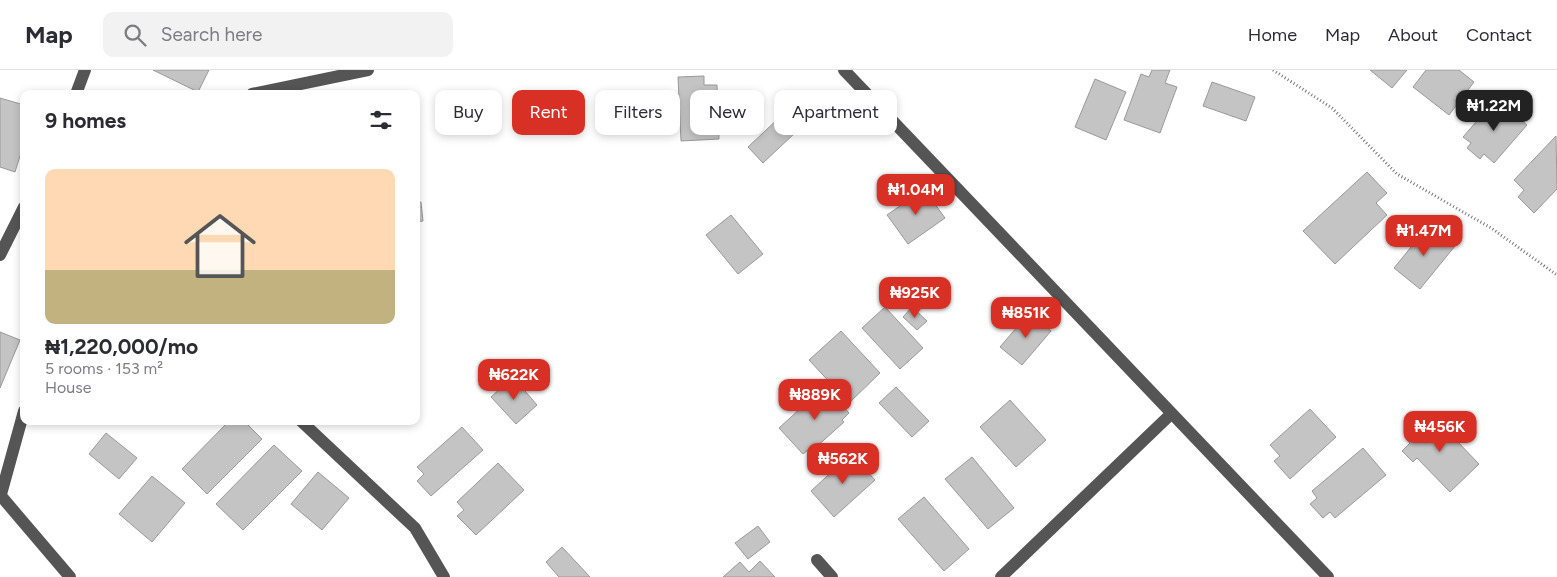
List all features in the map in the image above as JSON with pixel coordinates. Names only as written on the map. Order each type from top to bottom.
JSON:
[{"type":"street","points":[[78,90],[85,70]]},
{"type":"street","points":[[271,90],[368,70]]},
{"type":"street","points":[[844,70],[1328,577]]},
{"type":"street","points":[[0,255],[20,215]]},
{"type":"street","points":[[1001,577],[1171,414]]},
{"type":"street","points":[[20,425],[1,497],[70,577]]},
{"type":"street","points":[[305,425],[415,528],[444,577]]},
{"type":"street","points":[[817,560],[832,577]]},
{"type":"path","points":[[1272,70],[1332,108],[1398,174],[1491,228],[1557,275]]},
{"type":"building","points":[[153,70],[209,70],[199,90],[194,90]]},
{"type":"building","points":[[1152,70],[1170,70],[1165,83],[1177,87],[1160,133],[1124,120],[1141,74],[1149,77]]},
{"type":"building","points":[[1370,70],[1407,70],[1392,88]]},
{"type":"building","points":[[1426,70],[1459,70],[1474,82],[1449,115],[1413,87]]},
{"type":"building","points":[[704,76],[704,85],[717,85],[717,90],[690,90],[690,135],[719,135],[719,139],[681,141],[678,77]]},
{"type":"building","points":[[1095,79],[1126,92],[1106,140],[1075,127]]},
{"type":"building","points":[[1212,82],[1255,97],[1246,121],[1203,106]]},
{"type":"building","points":[[0,98],[20,104],[20,156],[15,172],[0,167]]},
{"type":"building","points":[[1496,99],[1527,125],[1494,163],[1484,154],[1480,159],[1467,148],[1471,143],[1463,137]]},
{"type":"building","points":[[774,123],[774,135],[793,135],[763,163],[748,147],[761,135],[764,135],[764,132]]},
{"type":"building","points":[[1556,136],[1557,189],[1534,213],[1518,197],[1524,190],[1514,180]]},
{"type":"building","points":[[1367,172],[1387,193],[1376,203],[1387,215],[1335,264],[1303,231]]},
{"type":"building","points":[[924,189],[945,218],[908,244],[887,215]]},
{"type":"building","points":[[420,202],[421,202],[423,221],[420,221]]},
{"type":"building","points":[[731,215],[763,254],[738,274],[706,235]]},
{"type":"building","points":[[1429,225],[1455,246],[1420,289],[1394,268]]},
{"type":"building","points":[[885,307],[923,348],[900,369],[862,328]]},
{"type":"building","points":[[912,307],[927,321],[917,330],[903,317]]},
{"type":"building","points":[[1029,313],[1051,331],[1022,365],[1000,347]]},
{"type":"building","points":[[841,331],[880,373],[849,403],[809,360]]},
{"type":"building","points":[[0,332],[20,340],[0,388]]},
{"type":"building","points":[[513,377],[537,405],[516,424],[491,397]]},
{"type":"building","points":[[825,386],[849,413],[842,420],[844,422],[814,449],[812,447],[803,454],[779,428]]},
{"type":"building","points":[[896,387],[929,421],[912,437],[879,403]]},
{"type":"building","points":[[1010,400],[1046,440],[1016,467],[980,427]]},
{"type":"building","points":[[1310,409],[1336,437],[1290,479],[1274,461],[1280,456],[1270,445]]},
{"type":"building","points":[[1431,414],[1479,464],[1450,492],[1417,458],[1413,462],[1402,451],[1410,443],[1406,439]]},
{"type":"building","points":[[225,425],[248,425],[262,439],[207,494],[182,469]]},
{"type":"building","points":[[462,427],[483,450],[431,496],[417,481],[424,474],[417,467]]},
{"type":"building","points":[[106,433],[137,458],[119,479],[89,454]]},
{"type":"building","points":[[274,445],[302,471],[243,530],[216,504]]},
{"type":"building","points":[[1363,448],[1386,475],[1335,518],[1330,512],[1323,518],[1310,504],[1317,498],[1312,491]]},
{"type":"building","points":[[851,454],[875,480],[834,517],[811,491]]},
{"type":"building","points":[[972,457],[1014,508],[988,529],[945,479]]},
{"type":"building","points":[[498,463],[524,490],[476,535],[457,516],[464,510],[457,502]]},
{"type":"building","points":[[318,472],[349,498],[322,530],[291,504]]},
{"type":"building","points":[[152,476],[185,503],[152,542],[119,514]]},
{"type":"building","points":[[924,497],[969,549],[944,571],[898,519]]},
{"type":"building","points":[[758,526],[770,542],[748,559],[735,543]]},
{"type":"building","points":[[562,547],[590,577],[559,577],[546,562]]},
{"type":"building","points":[[760,561],[775,577],[723,577],[740,562],[749,572]]}]
